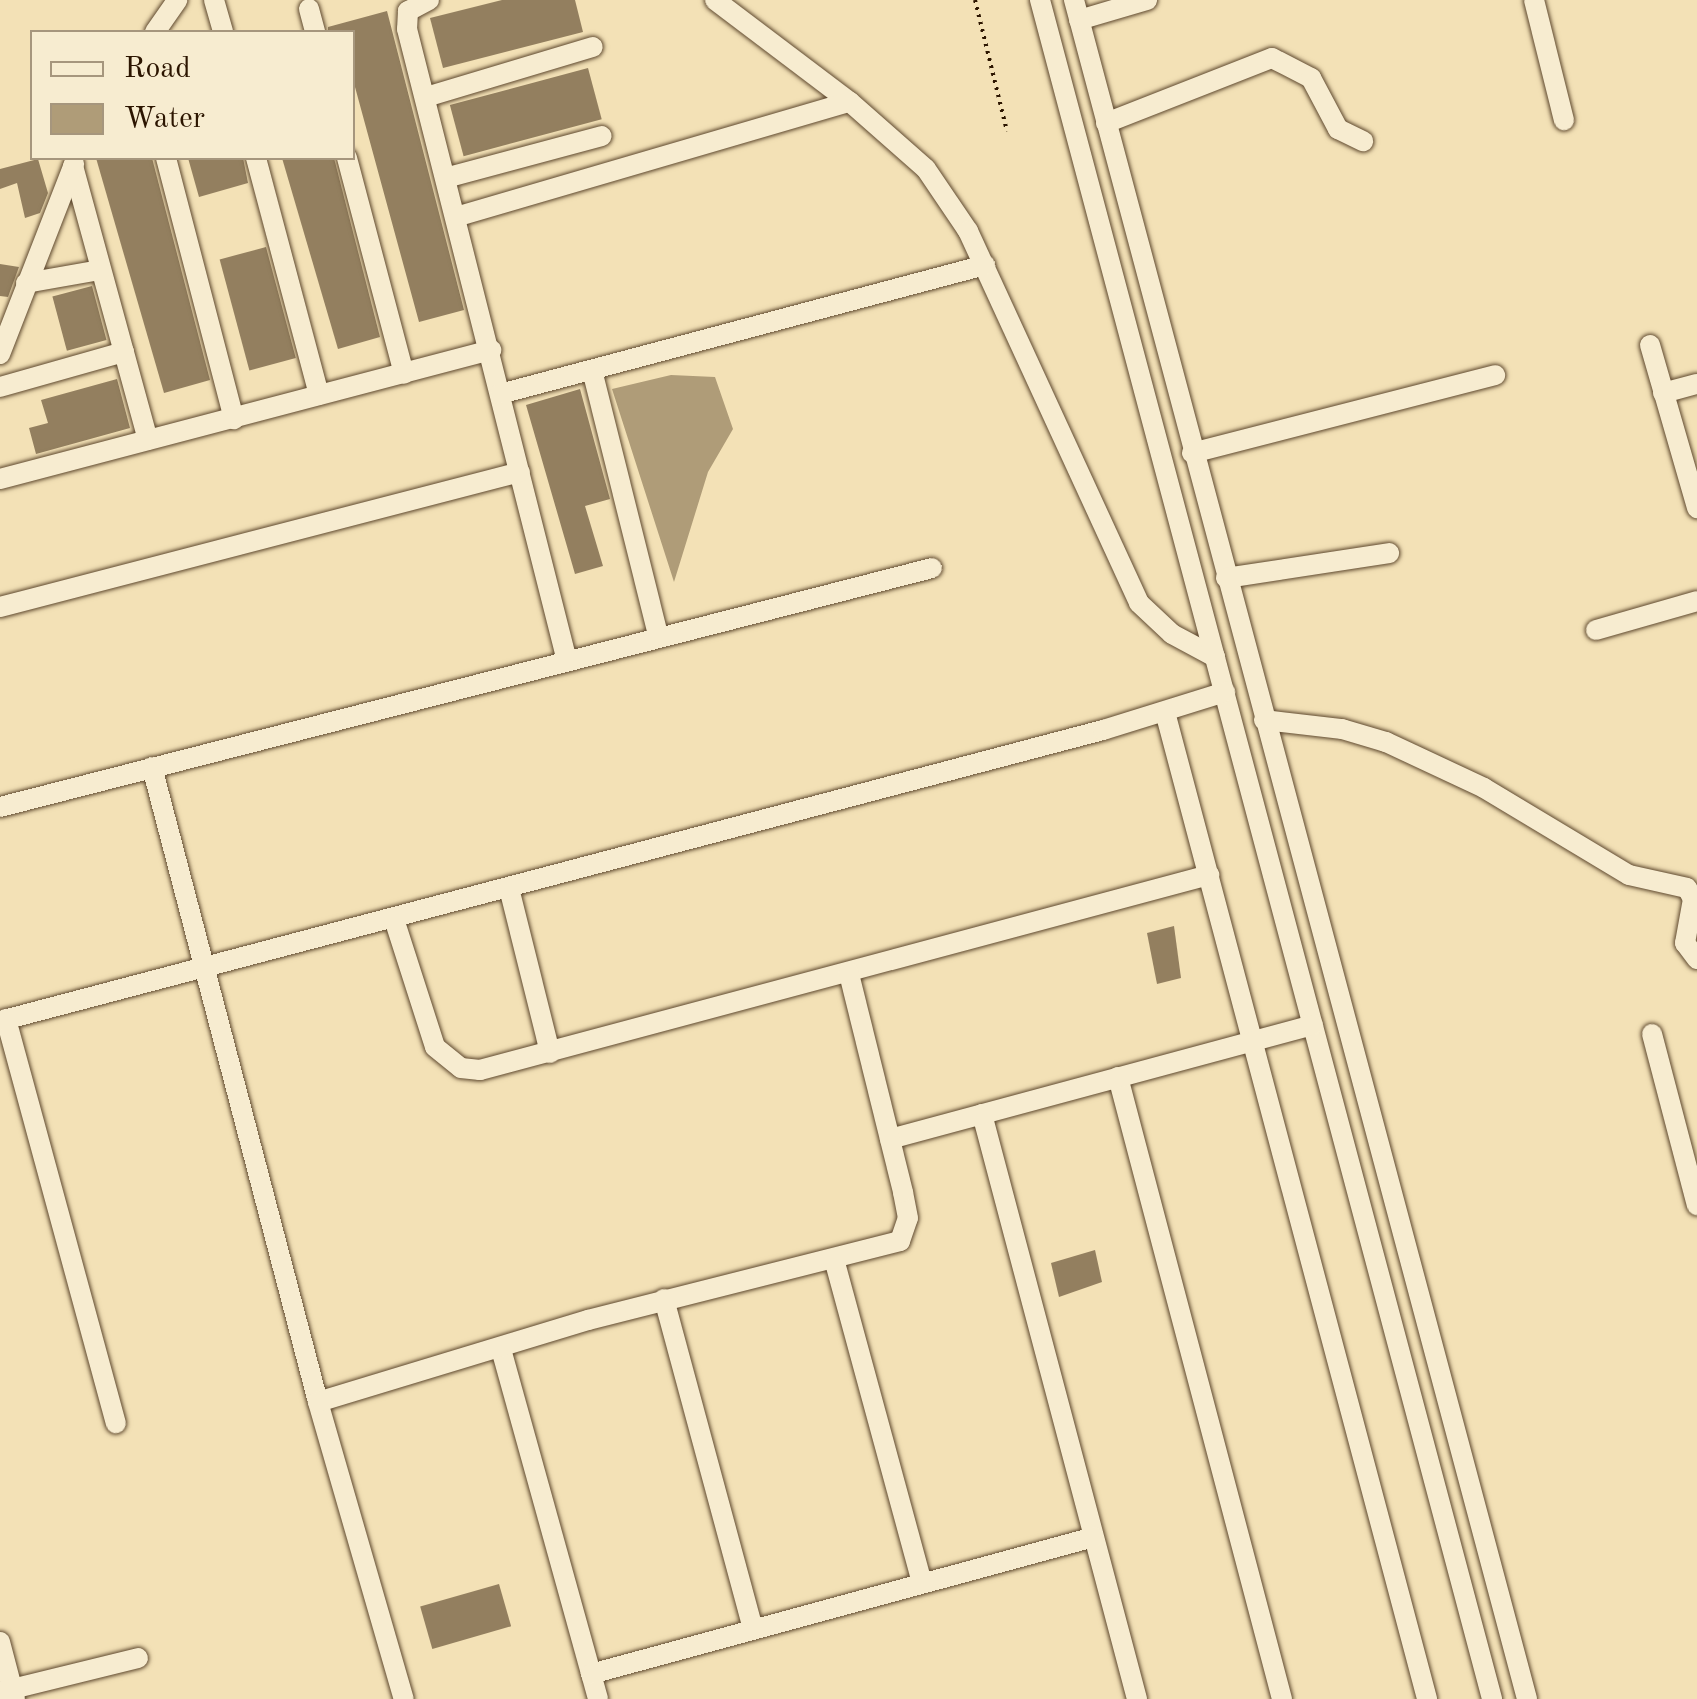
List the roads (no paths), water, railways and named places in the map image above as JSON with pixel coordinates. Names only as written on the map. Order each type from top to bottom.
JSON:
[{"type":"street","points":[[156,30],[177,0]]},
{"type":"street","points":[[214,0],[222,30]]},
{"type":"street","points":[[428,0],[406,18],[459,216],[566,657]]},
{"type":"street","points":[[715,0],[850,102],[926,169],[984,265],[1139,603],[1172,634],[1216,656]]},
{"type":"street","points":[[1040,0],[1492,1699]]},
{"type":"street","points":[[1147,0],[1076,10],[1527,1699]]},
{"type":"street","points":[[1534,0],[1564,120]]},
{"type":"street","points":[[309,9],[314,30]]},
{"type":"street","points":[[426,97],[593,47]]},
{"type":"street","points":[[1106,124],[1272,58],[1310,78],[1338,130],[1363,141]]},
{"type":"street","points":[[459,216],[850,102]]},
{"type":"street","points":[[448,177],[602,136]]},
{"type":"street","points":[[167,160],[234,419]]},
{"type":"street","points":[[257,160],[320,396]]},
{"type":"street","points":[[349,160],[404,374]]},
{"type":"street","points":[[75,162],[100,270],[148,440]]},
{"type":"street","points":[[0,354],[75,162]]},
{"type":"street","points":[[500,394],[593,374],[984,265]]},
{"type":"street","points":[[26,283],[100,270]]},
{"type":"street","points":[[1650,345],[1697,508]]},
{"type":"street","points":[[0,478],[491,350]]},
{"type":"street","points":[[0,387],[124,352]]},
{"type":"street","points":[[593,374],[658,634]]},
{"type":"street","points":[[1192,452],[1495,374]]},
{"type":"street","points":[[1663,394],[1697,384]]},
{"type":"street","points":[[0,606],[520,472]]},
{"type":"street","points":[[1226,578],[1390,553]]},
{"type":"street","points":[[0,806],[566,657],[932,568]]},
{"type":"street","points":[[1596,630],[1697,602]]},
{"type":"street","points":[[116,1423],[3,1020],[394,919],[1164,712],[1225,692]]},
{"type":"street","points":[[1164,712],[1427,1699]]},
{"type":"street","points":[[1264,720],[1342,729],[1386,742],[1484,788],[1629,875],[1687,888],[1695,893],[1684,934],[1697,959]]},
{"type":"street","points":[[152,767],[318,1402],[404,1699]]},
{"type":"street","points":[[394,919],[435,1047],[446,1059],[480,1070],[1209,875]]},
{"type":"street","points":[[508,888],[550,1053]]},
{"type":"street","points":[[318,1402],[664,1299],[886,1247],[906,1233],[890,1139],[850,973]]},
{"type":"street","points":[[890,1139],[1313,1025]]},
{"type":"street","points":[[1652,1034],[1697,1205]]},
{"type":"street","points":[[1118,1077],[1282,1699]]},
{"type":"street","points":[[982,1114],[1137,1699]]},
{"type":"street","points":[[834,1259],[922,1582]]},
{"type":"street","points":[[664,1299],[753,1630]]},
{"type":"street","points":[[501,1349],[598,1699]]},
{"type":"street","points":[[591,1674],[1094,1537]]},
{"type":"street","points":[[0,1642],[9,1693],[138,1658]]},
{"type":"water","points":[[671,375],[715,377],[733,429],[708,472],[674,582],[612,389]]}]
